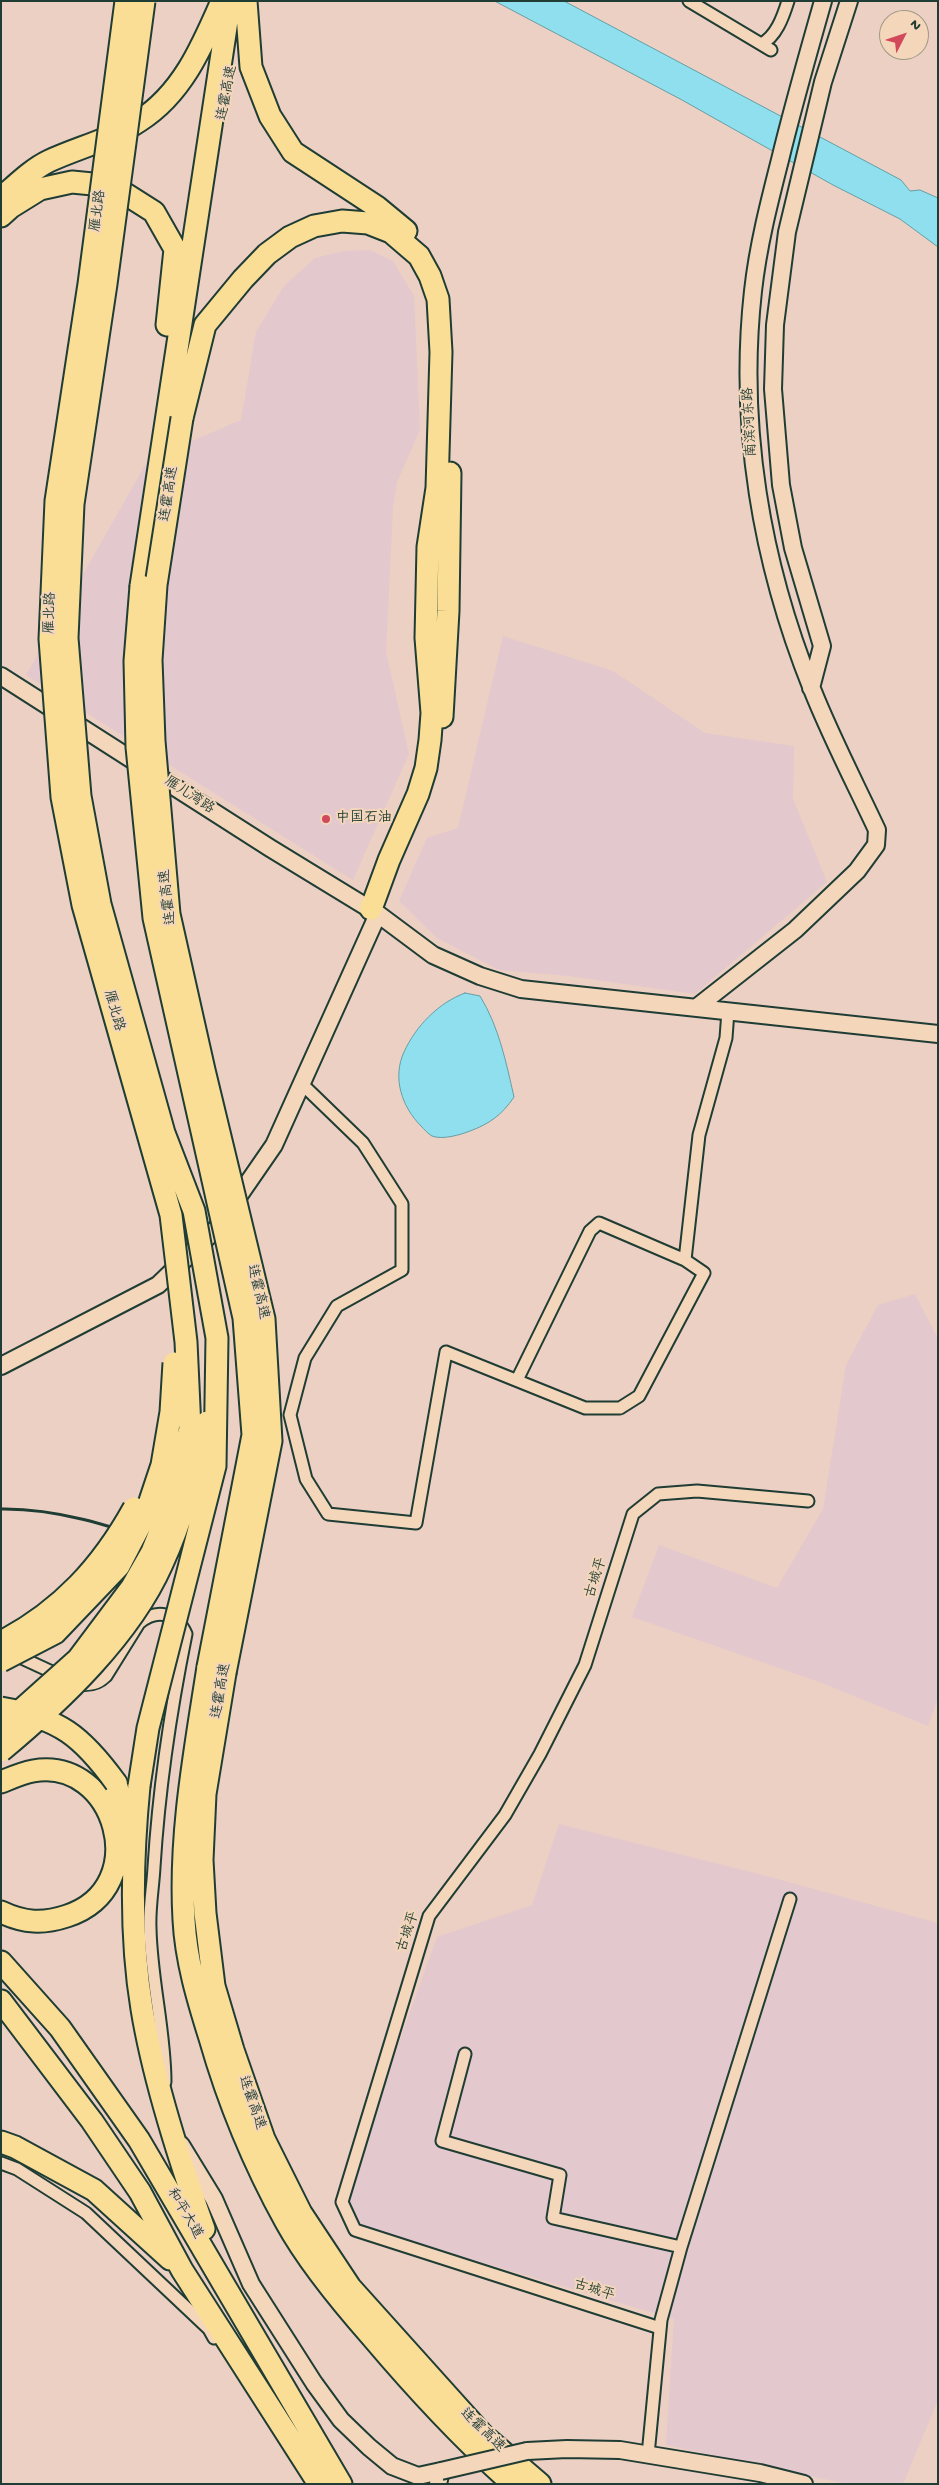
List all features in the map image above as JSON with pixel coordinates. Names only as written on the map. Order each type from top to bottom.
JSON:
[{"type":"highway","name":"雁北路","points":[[126,1],[90,275],[56,500],[50,639],[62,797],[83,905],[171,1215],[179,1291]]},
{"type":"highway","name":"雁北路","points":[[144,1],[106,284],[73,504],[67,638],[80,796],[100,904],[164,1133],[194,1211],[204,1264]]},
{"type":"highway","points":[[1,198],[47,162],[104,140],[140,121],[170,95],[198,56],[222,1]]},
{"type":"highway","name":"连霍高速","points":[[230,1],[169,414],[151,660],[155,760],[169,914],[204,1070],[264,1319],[271,1441],[189,1794],[182,1862],[184,1923],[195,1987],[217,2063],[250,2150],[287,2224],[339,2299],[471,2447],[513,2484]]},
{"type":"highway","points":[[246,1],[251,67],[270,116],[293,152],[377,207],[406,231],[430,259],[447,284],[451,308],[448,611],[438,754],[427,796],[403,860],[375,912]]},
{"type":"highway","name":"连霍高速","points":[[246,1],[204,214],[169,414],[141,586],[135,661],[138,747],[154,918],[244,1318],[254,1435],[217,1670],[205,1794],[202,1860],[205,1913],[214,1986],[232,2050],[264,2139],[301,2213],[350,2288],[484,2435],[540,2484]]},
{"type":"highway","points":[[1,216],[12,206],[40,189],[72,182],[113,186],[154,212],[176,249],[169,414]]},
{"type":"highway","points":[[169,414],[205,325],[243,279],[267,254],[290,237],[314,226],[342,221],[368,224],[391,232],[419,256],[430,276],[438,299],[441,345],[437,478],[428,547],[426,638],[432,713],[426,768],[418,794],[389,860],[375,912]]},
{"type":"highway","points":[[1,1751],[34,1724],[106,1648],[136,1608],[162,1566],[180,1520],[208,1418],[204,1264]]},
{"type":"highway","points":[[204,1264],[217,1338],[215,1466],[148,1728],[139,1786],[133,1849],[137,1949],[142,2008],[169,2125],[221,2278]]},
{"type":"highway","points":[[1,1642],[30,1627],[76,1588],[105,1556],[134,1509],[150,1460],[163,1406],[179,1291]]},
{"type":"highway","points":[[1,1660],[55,1633],[119,1566],[145,1516],[162,1465],[171,1412],[179,1291]]},
{"type":"highway","points":[[1,1728],[78,1659],[132,1587],[152,1552],[168,1512],[190,1429],[186,1342],[179,1291]]},
{"type":"highway","points":[[1,1708],[48,1720],[74,1735],[97,1757],[116,1783],[133,1849]]},
{"type":"highway","points":[[1,1782],[34,1770],[54,1771],[74,1777],[91,1789],[110,1814],[116,1836],[118,1857],[110,1877],[94,1902],[76,1913],[41,1923],[20,1920],[1,1912]]},
{"type":"highway","name":"和平大道","points":[[1,1962],[60,2028],[139,2140],[341,2484]]},
{"type":"highway","name":"和平大道","points":[[1,2001],[37,2046],[97,2128],[140,2192],[182,2270],[319,2484]]},
{"type":"highway","points":[[1,2142],[15,2147],[97,2193],[182,2270]]},
{"type":"main road","name":"南滨河东路","points":[[696,1007],[796,930],[857,871],[876,845],[877,830],[811,688],[788,620],[770,553],[752,455],[748,389],[749,348],[753,290],[763,226],[801,75],[823,1]]},
{"type":"main road","name":"南滨河东路","points":[[811,688],[822,646],[793,548],[777,453],[773,389],[774,341],[778,293],[787,232],[823,82],[849,1]]},
{"type":"main road","name":"雁儿湾路","points":[[1,676],[270,848],[375,912],[433,955],[480,976],[521,989],[938,1034]]},
{"type":"main road","points":[[1,1366],[158,1285],[216,1229],[274,1145],[365,946],[375,912]]},
{"type":"main road","points":[[169,2125],[214,2199],[252,2284],[314,2383],[342,2420],[368,2447],[392,2466],[418,2476],[440,2477],[528,2451],[620,2450],[760,2473],[804,2484]]},
{"type":"street","points":[[689,1],[766,47],[774,34],[788,1]]},
{"type":"street","points":[[685,1260],[699,1135],[726,1038],[728,1011]]},
{"type":"street","points":[[302,1084],[363,1143],[402,1204],[402,1270],[337,1306],[305,1358],[290,1415],[306,1479],[328,1514],[416,1523],[446,1352],[585,1408],[620,1408],[639,1396],[704,1273],[685,1260],[599,1224],[590,1231],[517,1380]]},
{"type":"street","name":"古城平","points":[[660,2328],[355,2230],[342,2202],[429,1916],[504,1815],[554,1728],[586,1665],[633,1514],[658,1494],[697,1490],[808,1502]]},
{"type":"street","points":[[1,1648],[78,1684],[86,1685],[94,1684],[106,1676],[139,1623],[146,1617],[153,1614],[170,1615],[177,1620],[186,1634],[173,1696],[158,1794],[150,1927],[156,2006],[165,2060],[164,2102]]},
{"type":"street","points":[[648,2455],[660,2328],[681,2246],[790,1899]]},
{"type":"street","points":[[465,2054],[442,2141],[560,2175],[553,2218],[681,2246]]},
{"type":"street","points":[[1,2163],[17,2168],[86,2213],[209,2330],[295,2466],[319,2484]]},
{"type":"street","points":[[86,2213],[97,2193]]},
{"type":"shaded area","points":[[370,250],[393,261],[414,296],[420,430],[397,482],[393,508],[386,652],[409,754],[353,880],[26,675],[148,460],[241,420],[256,332],[284,286],[315,258],[343,251]]},
{"type":"shaded area","points":[[503,636],[613,671],[705,733],[794,746],[793,799],[827,882],[695,994],[568,976],[499,970],[437,938],[399,901],[427,838],[458,828]]},
{"type":"shaded area","points":[[915,1294],[938,1339],[938,1698],[928,1726],[822,1683],[632,1617],[659,1545],[777,1588],[823,1509],[846,1365],[878,1305]]},
{"type":"shaded area","points":[[559,1824],[759,1874],[938,1923],[938,2400],[903,2484],[847,2484],[666,2445],[674,2319],[342,2221],[345,2193],[437,1937],[532,1905]]},
{"type":"water","points":[[495,1],[564,1],[901,180],[910,191],[920,190],[938,198],[938,247],[900,219],[833,185],[682,100]]},
{"type":"water","points":[[465,993],[480,996],[487,1008],[501,1045],[514,1097],[500,1114],[483,1125],[456,1135],[436,1137],[421,1126],[404,1101],[399,1082],[401,1062],[409,1042],[429,1016],[455,997]]},
{"type":"railway","points":[[1,1509],[49,1512],[73,1517],[119,1529],[188,1552]]},
{"type":"place","name":"中国石油","points":[[326,819]]}]
